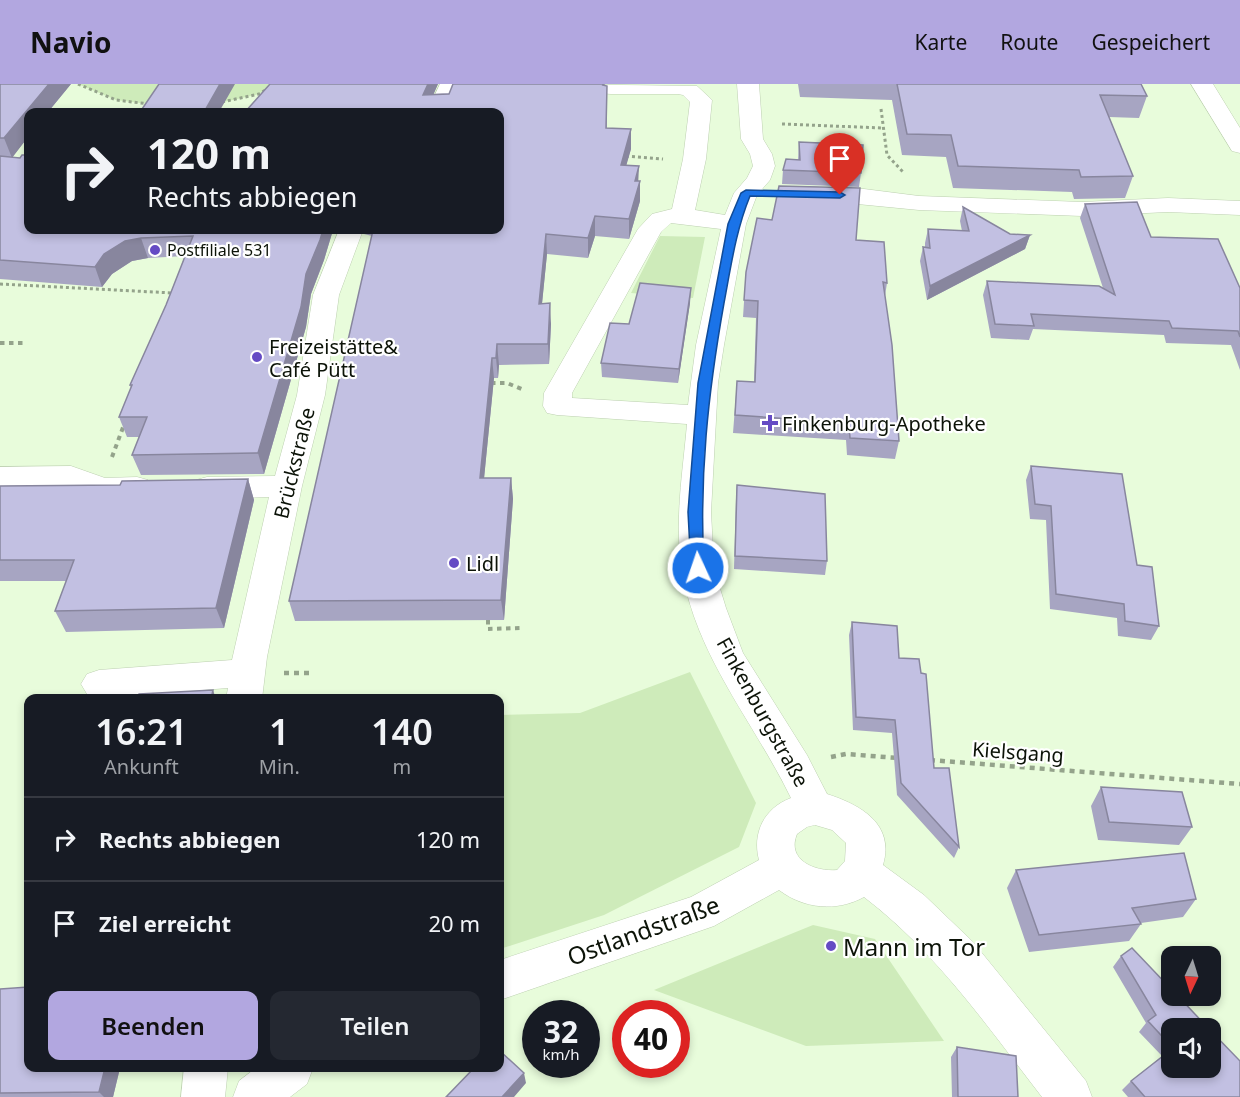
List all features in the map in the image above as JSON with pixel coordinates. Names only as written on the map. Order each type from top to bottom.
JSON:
[{"type":"street","points":[[440,108],[451,84]]},
{"type":"street","points":[[559,84],[678,88],[696,94],[701,100],[700,121],[686,202],[681,217]]},
{"type":"street","name":"Finkenburgstraße","points":[[748,84],[751,131],[764,166],[758,180],[746,193],[734,224],[710,345],[701,415],[695,512],[698,568],[708,608],[727,655],[750,697],[794,766],[815,808]]},
{"type":"street","points":[[1202,84],[1240,146]]},
{"type":"street","points":[[746,193],[864,196],[919,203],[1082,209],[1168,205],[1240,208]]},
{"type":"street","points":[[701,415],[557,406],[558,393],[650,228],[666,216],[734,224]]},
{"type":"street","name":"Brückstraße","points":[[246,686],[287,486],[311,395],[327,295],[350,234]]},
{"type":"street","points":[[0,478],[71,477],[103,489],[287,486]]},
{"type":"street","points":[[99,684],[246,686]]},
{"type":"street","name":"Finkenburgstraße","points":[[781,868],[774,841],[779,827],[787,817],[804,809],[815,808],[844,816],[855,824],[864,837],[867,856],[861,872]]},
{"type":"street","points":[[781,868],[793,880],[824,890],[848,885],[861,872],[910,908],[958,956],[1070,1097]]},
{"type":"street","name":"Ostlandstraße","points":[[504,979],[700,913],[740,893],[781,868]]},
{"type":"street","points":[[203,1097],[206,1072]]},
{"type":"street","points":[[255,1097],[286,1072]]},
{"type":"path","points":[[78,84],[116,100],[156,105]]},
{"type":"path","points":[[212,103],[259,94],[275,84]]},
{"type":"path","points":[[881,108],[886,155],[914,186],[919,203]]},
{"type":"path","points":[[751,131],[883,128]]},
{"type":"path","points":[[624,156],[692,161]]},
{"type":"path","points":[[0,284],[175,294]]},
{"type":"path","points":[[0,343],[24,342]]},
{"type":"path","points":[[484,383],[507,383],[557,406]]},
{"type":"path","points":[[103,489],[104,477],[128,413]]},
{"type":"path","points":[[488,620],[488,629],[520,628]]},
{"type":"path","points":[[794,766],[846,754],[906,758]]},
{"type":"path","name":"Kielsgang","points":[[918,759],[1240,784]]},
{"type":"green space","points":[[78,84],[275,84],[259,94],[224,102],[156,105],[116,100]]},
{"type":"green space","points":[[660,236],[705,237],[693,298],[631,293]]},
{"type":"green space","points":[[690,672],[756,803],[739,847],[604,915],[504,948],[504,715],[580,713]]},
{"type":"green space","points":[[813,925],[875,939],[944,1041],[806,1046],[690,1003],[690,1000],[681,1000],[654,990]]},
{"type":"building","points":[[0,84],[49,84],[29,108],[24,108],[24,114],[4,138],[0,138]]},
{"type":"building","points":[[159,84],[220,84],[206,108],[143,108]]},
{"type":"building","points":[[270,84],[428,84],[423,95],[449,94],[453,84],[604,84],[607,86],[606,128],[631,129],[621,165],[639,166],[635,181],[640,181],[629,219],[595,216],[588,238],[546,234],[539,304],[550,303],[548,344],[497,344],[496,358],[492,358],[480,478],[511,478],[501,600],[289,601],[372,234],[504,234],[504,108],[249,108]]},
{"type":"building","points":[[897,84],[1141,84],[1147,96],[1100,95],[1133,176],[1081,177],[1079,170],[958,166],[951,135],[907,134]]},
{"type":"building","points":[[799,142],[863,145],[861,173],[783,170],[786,159],[800,160]]},
{"type":"building","points":[[24,155],[24,234],[322,234],[306,274],[301,307],[258,453],[132,455],[147,417],[119,417],[132,385],[130,385],[166,305],[193,236],[141,238],[125,241],[104,254],[95,267],[0,260],[0,156],[20,158]]},
{"type":"building","points":[[779,186],[860,188],[856,240],[884,242],[887,283],[883,282],[892,345],[899,441],[850,438],[849,423],[735,415],[737,381],[755,382],[758,301],[744,300],[746,272],[757,218],[772,220]]},
{"type":"building","points":[[1137,202],[1151,237],[1218,239],[1240,288],[1240,337],[1238,331],[1172,328],[1169,321],[1031,314],[1034,326],[995,324],[987,281],[1099,286],[1115,295],[1085,204]]},
{"type":"building","points":[[963,207],[1010,234],[1030,235],[930,286],[923,247],[930,248],[928,229],[969,231]]},
{"type":"building","points":[[640,283],[691,288],[679,369],[601,363],[610,323],[629,324]]},
{"type":"building","points":[[1031,466],[1122,474],[1137,565],[1152,567],[1159,626],[1125,621],[1124,604],[1056,594],[1051,506],[1035,504]]},
{"type":"building","points":[[248,479],[216,608],[55,611],[74,560],[0,560],[0,486],[120,485],[122,481]]},
{"type":"building","points":[[737,485],[825,494],[827,561],[735,556]]},
{"type":"building","points":[[852,622],[897,626],[899,658],[919,659],[921,673],[926,674],[934,768],[949,768],[959,847],[901,783],[895,720],[856,717]]},
{"type":"building","points":[[213,690],[212,694],[139,694]]},
{"type":"building","points":[[1101,787],[1182,792],[1192,827],[1109,822]]},
{"type":"building","points":[[1184,853],[1196,899],[1132,908],[1141,924],[1039,935],[1016,870]]},
{"type":"building","points":[[1132,948],[1161,978],[1161,1006],[1187,1006],[1199,1018],[1161,1018],[1161,1035],[1148,1021],[1156,1015],[1121,956]]},
{"type":"building","points":[[24,987],[24,1072],[104,1072],[99,1092],[0,1093],[0,989]]},
{"type":"building","points":[[1221,1041],[1240,1061],[1240,1097],[1145,1097],[1131,1081],[1161,1058],[1161,1078],[1221,1078]]},
{"type":"building","points":[[957,1047],[1016,1056],[1018,1097],[958,1097]]},
{"type":"building","points":[[504,1055],[522,1071],[522,1075],[502,1097],[446,1097],[470,1072],[504,1072]]},
{"type":"place","name":"Postfiliale 531","points":[[155,250]]},
{"type":"place","name":"Freizeistätte& Café Pütt","points":[[257,357]]},
{"type":"place","name":"Finkenburg-Apotheke","points":[[770,423]]},
{"type":"place","name":"Lidl","points":[[454,563]]},
{"type":"place","name":"Mann im Tor","points":[[831,946]]},
{"type":"route","points":[[698,568],[695,512],[704,383],[734,224],[746,193],[840,195]]}]
